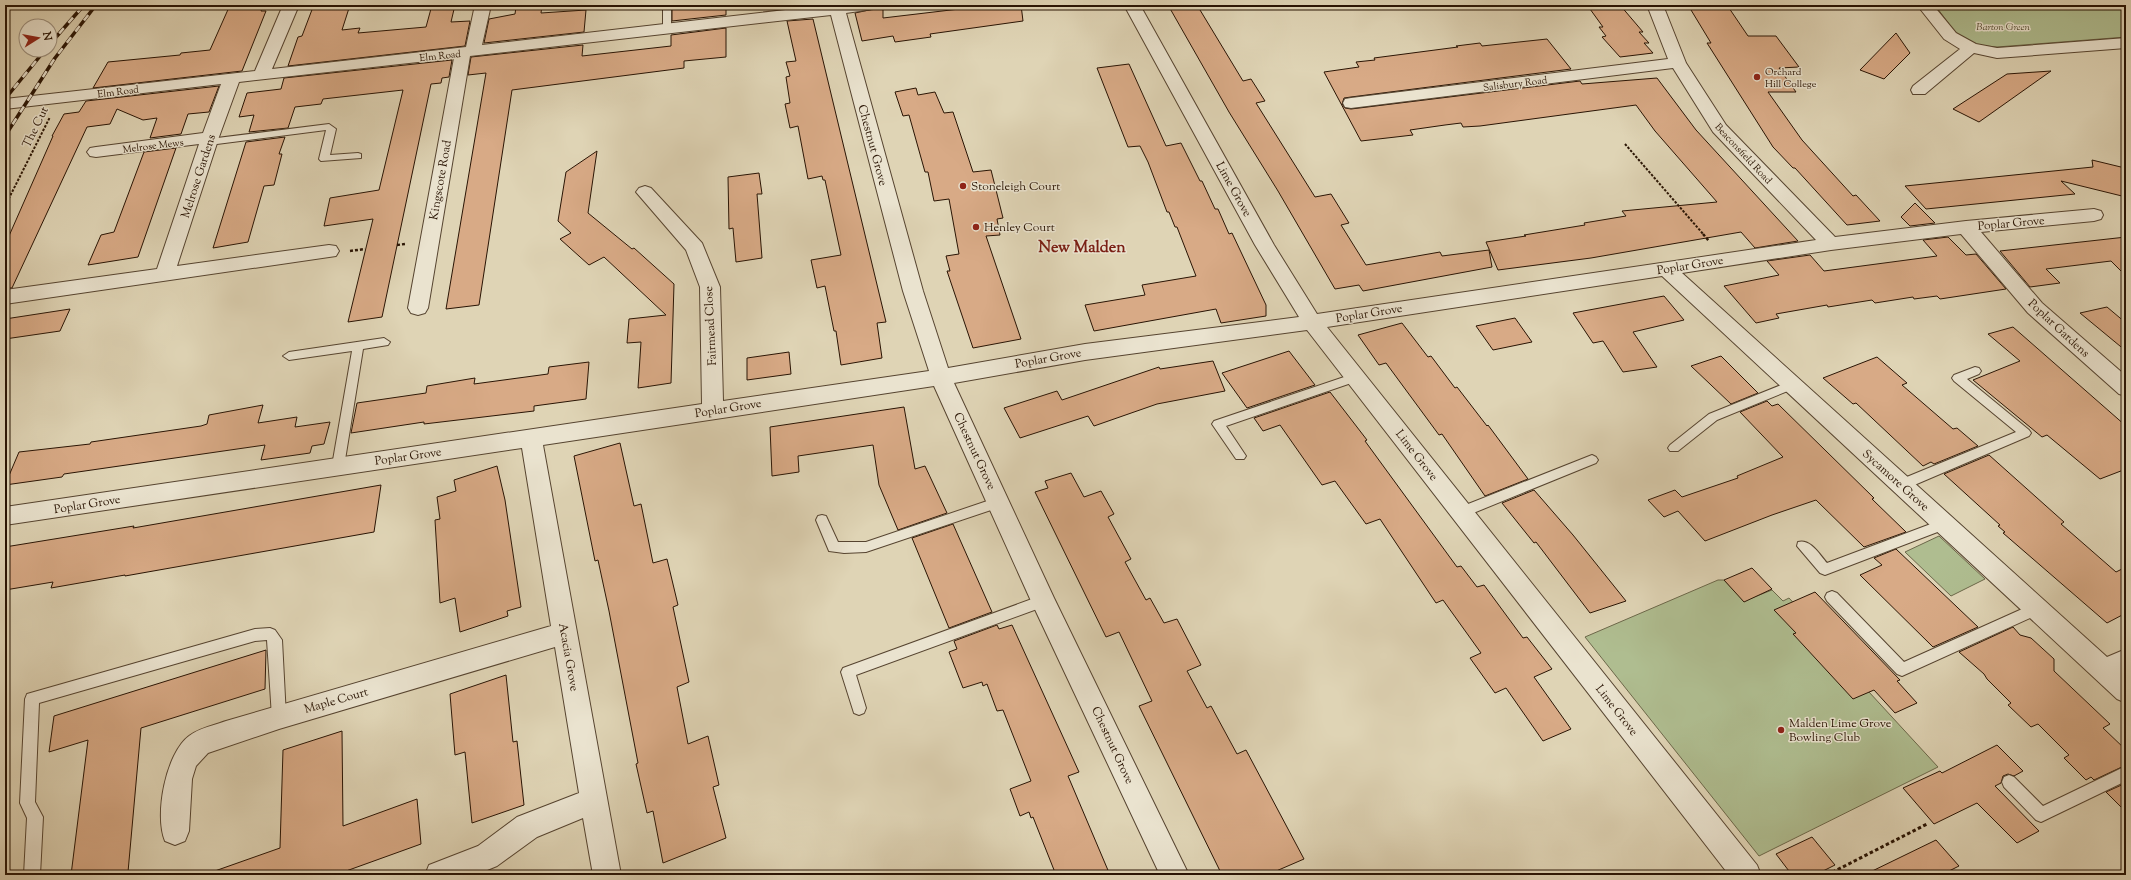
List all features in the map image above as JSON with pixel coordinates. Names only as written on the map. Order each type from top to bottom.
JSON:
[{"type":"street","points":[[262,74],[291,5]]},
{"type":"street","name":"Kingscote Road","points":[[418,308],[468,52],[483,5]]},
{"type":"street","name":"Elm Road","points":[[5,104],[667,29],[836,7],[875,5]]},
{"type":"street","name":"Lime Grove","points":[[1132,5],[1265,245],[1312,322],[1747,875]]},
{"type":"street","name":"Beaconsfield Road","points":[[1654,5],[1678,63],[1719,128],[1831,244]]},
{"type":"street","points":[[1925,5],[1950,36],[1971,48],[1997,53],[2126,43]]},
{"type":"street","name":"Chestnut Grove","points":[[836,7],[913,291],[940,377],[999,502],[1043,601],[1175,875]]},
{"type":"street","points":[[1919,90],[1971,48]]},
{"type":"street","name":"Salisbury Road","points":[[1351,103],[1678,63]]},
{"type":"street","name":"Melrose Gardens","points":[[165,274],[232,78]]},
{"type":"street","name":"Melrose Mews","points":[[96,152],[210,140]]},
{"type":"street","name":"Fairmead Close","points":[[645,192],[695,248],[710,287],[713,410]]},
{"type":"street","name":"Poplar Grove","points":[[5,516],[940,377],[1116,348],[1312,322],[1831,244],[1966,227],[2094,215]]},
{"type":"street","name":"Poplar Gardens","points":[[1966,227],[2035,308],[2126,388]]},
{"type":"street","points":[[5,298],[329,250]]},
{"type":"street","name":"Sycamore Grove","points":[[1666,269],[1790,385],[1902,485],[2126,691]]},
{"type":"street","name":"Acacia Grove","points":[[530,438],[607,875]]},
{"type":"street","name":"Maple Court","points":[[175,831],[178,779],[186,758],[199,744],[226,733],[565,633]]},
{"type":"street","points":[[2104,671],[2126,660]]},
{"type":"street","points":[[438,875],[487,856],[527,827],[594,800]]},
{"type":"lane","points":[[667,5],[667,29]]},
{"type":"lane","points":[[210,140],[329,127],[331,129],[324,159],[358,156]]},
{"type":"lane","points":[[289,356],[384,342]]},
{"type":"lane","points":[[338,466],[358,346]]},
{"type":"lane","points":[[1902,485],[2025,433],[1958,378],[1975,371]]},
{"type":"lane","points":[[1240,456],[1218,424],[1356,377]]},
{"type":"lane","points":[[1674,448],[1713,417],[1790,385]]},
{"type":"lane","points":[[1462,512],[1592,460]]},
{"type":"lane","points":[[822,520],[834,547],[866,547],[999,502]]},
{"type":"lane","points":[[1803,546],[1825,569],[1944,524]]},
{"type":"lane","points":[[1832,597],[1902,670],[2036,609]]},
{"type":"lane","points":[[859,708],[848,672],[1043,601]]},
{"type":"lane","points":[[32,875],[35,816],[27,803],[32,699],[255,635],[270,634],[275,640],[279,717]]},
{"type":"lane","points":[[2009,782],[2041,815],[2126,773]]},
{"type":"path","name":"The Cut","points":[[5,206],[59,98]]},
{"type":"path","points":[[1626,144],[1726,260]]},
{"type":"path","points":[[1827,875],[1927,824]]},
{"type":"green space","name":"Barton Green","points":[[1935,5],[2126,5],[2126,37],[1997,47],[1974,45],[1957,35]]},
{"type":"green space","points":[[1939,536],[1985,579],[1951,596],[1905,552]]},
{"type":"green space","name":"Malden Lime Grove Bowling Club","points":[[1718,580],[1724,580],[1744,601],[1772,590],[1783,601],[1789,598],[1874,689],[1869,692],[1938,767],[1759,856],[1585,637]]},
{"type":"building","points":[[230,5],[263,5],[261,11],[266,11],[242,71],[93,88],[108,62],[180,55],[181,53],[210,50]]},
{"type":"building","points":[[350,5],[342,30],[360,28],[358,33],[426,27],[432,5],[455,5],[451,22],[470,21],[465,46],[288,66],[298,37],[302,36],[313,7]]},
{"type":"building","points":[[542,5],[541,13],[586,10],[584,32],[484,43],[489,19],[515,14],[516,7]]},
{"type":"building","points":[[672,5],[726,5],[726,15],[672,21]]},
{"type":"building","points":[[993,5],[1021,5],[1023,21],[930,34],[931,37],[895,42],[893,36],[862,41],[855,13],[883,7],[883,18]]},
{"type":"building","points":[[1168,5],[1197,5],[1243,81],[1251,79],[1265,101],[1256,103],[1315,197],[1331,194],[1349,223],[1341,225],[1366,265],[1440,252],[1442,256],[1489,250],[1492,267],[1363,291],[1359,285],[1335,289],[1278,191],[1229,112]]},
{"type":"building","points":[[1620,5],[1643,32],[1639,32],[1649,43],[1644,43],[1653,53],[1620,57],[1602,37],[1606,36],[1599,27],[1603,27],[1590,9]]},
{"type":"building","points":[[1688,5],[1716,5],[1718,8],[1729,8],[1748,36],[1776,36],[1799,67],[1779,68],[1796,92],[1768,92],[1802,140],[1853,196],[1856,195],[1880,221],[1847,225],[1795,168],[1793,168],[1773,147],[1707,43],[1711,43]]},
{"type":"building","points":[[813,19],[886,322],[877,323],[882,358],[841,365],[836,331],[834,331],[825,286],[817,288],[811,260],[841,255],[825,180],[823,180],[822,176],[808,179],[798,126],[790,128],[785,104],[790,103],[786,77],[790,76],[786,62],[796,61],[787,21]]},
{"type":"building","points":[[726,28],[726,57],[684,61],[684,68],[512,90],[479,305],[446,309],[486,73],[468,75],[471,57],[583,45],[582,56],[671,46],[671,35]]},
{"type":"building","points":[[1896,33],[1910,53],[1884,79],[1860,70]]},
{"type":"building","points":[[1547,39],[1571,69],[1344,98],[1342,104],[1345,108],[1351,109],[1580,81],[1582,84],[1657,78],[1696,130],[1798,241],[1755,248],[1741,232],[1591,258],[1498,270],[1486,242],[1526,236],[1524,235],[1585,225],[1584,223],[1626,216],[1622,211],[1717,202],[1655,131],[1636,105],[1480,126],[1463,127],[1461,123],[1445,125],[1410,130],[1413,135],[1361,141],[1324,72],[1359,67],[1356,62],[1375,60],[1374,58],[1480,43],[1482,46]]},
{"type":"building","points":[[452,60],[449,77],[442,78],[441,83],[431,84],[382,317],[348,322],[373,219],[324,226],[330,198],[379,190],[403,90],[323,99],[321,104],[295,107],[288,128],[249,132],[254,115],[239,117],[247,93],[281,89],[284,78]]},
{"type":"building","points":[[1129,64],[1166,146],[1181,143],[1200,181],[1202,181],[1215,209],[1218,209],[1229,234],[1232,233],[1266,305],[1266,316],[1221,323],[1216,309],[1094,331],[1085,305],[1145,295],[1142,285],[1196,276],[1177,227],[1175,227],[1169,212],[1167,212],[1148,162],[1140,146],[1128,147],[1097,68]]},
{"type":"building","points":[[2051,71],[1979,122],[1953,109],[2007,74]]},
{"type":"building","points":[[219,86],[209,112],[188,114],[181,134],[150,138],[157,118],[143,120],[117,109],[110,124],[87,127],[12,288],[5,288],[5,245],[52,136],[64,114],[79,112],[86,101]]},
{"type":"building","points":[[916,88],[918,95],[935,92],[944,113],[953,112],[973,172],[991,170],[1003,218],[997,219],[1000,235],[986,236],[1021,339],[973,348],[947,271],[950,271],[946,256],[959,254],[949,199],[934,201],[928,172],[925,172],[909,115],[903,116],[895,92]]},
{"type":"building","points":[[285,137],[279,154],[282,154],[274,185],[264,186],[248,242],[213,248],[246,142]]},
{"type":"building","points":[[176,148],[138,257],[88,265],[101,235],[114,232],[144,152]]},
{"type":"building","points":[[597,151],[588,213],[632,249],[634,248],[674,284],[671,383],[638,388],[641,342],[627,343],[629,319],[666,315],[604,257],[589,265],[560,239],[571,233],[558,221],[566,172]]},
{"type":"building","points":[[2092,160],[2125,168],[2126,197],[2061,181],[2075,194],[1926,209],[1905,186],[2093,167]]},
{"type":"building","points":[[759,173],[762,194],[757,194],[762,258],[736,262],[733,228],[729,229],[728,177]]},
{"type":"building","points":[[1915,203],[1935,223],[1910,226],[1901,217]]},
{"type":"building","points":[[1948,237],[1966,255],[1976,254],[2006,289],[1940,299],[1937,296],[1914,299],[1913,297],[1875,303],[1872,300],[1828,307],[1827,305],[1776,314],[1779,318],[1756,323],[1724,286],[1779,275],[1767,261],[1810,255],[1824,271],[1937,256],[1923,240]]},
{"type":"building","points":[[2126,237],[2126,276],[2111,261],[2046,269],[2060,283],[2030,287],[2000,251]]},
{"type":"building","points":[[1664,296],[1684,320],[1633,332],[1657,367],[1623,372],[1603,341],[1593,343],[1573,313]]},
{"type":"building","points":[[2107,307],[2126,323],[2126,351],[2080,313]]},
{"type":"building","points":[[70,309],[60,331],[5,339],[5,319]]},
{"type":"building","points":[[1515,318],[1532,342],[1493,350],[1476,326]]},
{"type":"building","points":[[1402,323],[1428,357],[1431,356],[1455,388],[1457,387],[1487,426],[1488,425],[1528,479],[1485,496],[1442,434],[1439,435],[1386,363],[1379,365],[1358,335]]},
{"type":"building","points":[[2013,327],[2126,426],[2126,469],[2100,479],[2047,435],[2042,437],[1973,380],[2020,361],[1988,334]]},
{"type":"building","points":[[1289,351],[1315,385],[1247,408],[1222,373]]},
{"type":"building","points":[[789,352],[791,374],[747,380],[747,358]]},
{"type":"building","points":[[1721,356],[1758,393],[1731,404],[1691,366]]},
{"type":"building","points":[[1877,357],[1907,383],[1902,385],[1953,429],[1957,428],[1978,446],[1934,464],[1931,462],[1923,466],[1856,403],[1853,404],[1823,378]]},
{"type":"building","points":[[1213,361],[1225,391],[1157,404],[1094,426],[1088,416],[1020,438],[1004,408],[1057,391],[1062,400],[1159,367],[1160,369]]},
{"type":"building","points":[[589,362],[586,399],[534,406],[534,411],[424,424],[424,422],[351,433],[357,403],[426,393],[427,386],[475,378],[474,384],[548,374],[549,367]]},
{"type":"building","points":[[1330,392],[1367,440],[1365,441],[1457,567],[1461,566],[1477,587],[1484,585],[1523,638],[1527,637],[1552,669],[1534,677],[1571,729],[1543,741],[1506,688],[1495,693],[1470,658],[1481,653],[1443,600],[1436,603],[1380,519],[1366,524],[1335,481],[1322,485],[1280,425],[1263,431],[1254,418]]},
{"type":"building","points":[[1767,401],[1772,406],[1778,404],[1874,498],[1872,499],[1906,532],[1864,547],[1816,500],[1705,541],[1678,511],[1664,517],[1648,500],[1675,490],[1682,497],[1738,478],[1737,476],[1783,457],[1740,412]]},
{"type":"building","points":[[263,405],[258,423],[297,417],[295,427],[330,422],[324,444],[312,446],[310,453],[261,460],[265,445],[64,474],[62,477],[5,485],[19,452],[90,444],[91,442],[201,426],[207,424],[209,415]]},
{"type":"building","points":[[904,407],[915,469],[925,466],[947,513],[898,530],[879,485],[873,445],[798,456],[799,472],[772,476],[770,427]]},
{"type":"building","points":[[620,443],[634,506],[641,504],[653,563],[667,559],[678,605],[673,607],[689,682],[677,687],[688,744],[708,736],[719,785],[713,787],[726,838],[663,863],[653,811],[647,813],[636,764],[638,763],[609,611],[598,560],[595,561],[574,456]]},
{"type":"building","points":[[1989,455],[2064,522],[2061,524],[2116,572],[2126,567],[2126,613],[2107,623],[2003,533],[2005,532],[1998,526],[2000,525],[1944,474]]},
{"type":"building","points":[[497,466],[505,500],[521,607],[507,611],[508,616],[460,632],[455,598],[440,603],[435,520],[440,519],[437,497],[456,491],[454,480]]},
{"type":"building","points":[[1071,473],[1084,497],[1101,491],[1114,514],[1108,517],[1131,559],[1125,562],[1146,600],[1150,598],[1164,623],[1177,619],[1201,665],[1187,671],[1207,708],[1211,706],[1237,754],[1246,750],[1304,859],[1267,875],[1222,875],[1139,706],[1152,701],[1119,632],[1106,637],[1035,492],[1048,488],[1045,481]]},
{"type":"building","points":[[381,485],[374,532],[51,588],[53,582],[5,590],[5,547],[134,526],[133,528]]},
{"type":"building","points":[[1534,490],[1573,535],[1626,601],[1590,613],[1536,542],[1534,543],[1502,503]]},
{"type":"building","points":[[953,524],[992,612],[949,628],[912,538]]},
{"type":"building","points":[[1896,549],[1978,627],[1933,647],[1860,575],[1882,565],[1874,558]]},
{"type":"building","points":[[1752,568],[1772,589],[1744,602],[1724,580]]},
{"type":"building","points":[[1815,592],[1900,680],[1897,681],[1917,703],[1895,713],[1874,690],[1853,699],[1793,634],[1796,633],[1774,610]]},
{"type":"building","points":[[997,625],[999,629],[1012,625],[1079,772],[1068,776],[1110,875],[1056,875],[1033,817],[1031,818],[1029,812],[1020,816],[1010,789],[1031,781],[1003,710],[997,711],[987,684],[983,686],[982,682],[963,688],[949,652],[957,649],[954,641]]},
{"type":"building","points":[[2013,627],[2020,635],[2031,638],[2054,659],[2054,671],[2110,724],[2103,728],[2126,750],[2126,765],[2094,780],[2091,777],[2086,780],[2064,758],[2069,755],[2038,724],[2031,727],[2008,705],[2011,703],[1987,679],[1984,674],[1959,652]]},
{"type":"building","points":[[266,650],[265,689],[141,728],[128,872],[120,875],[71,875],[88,740],[49,752],[54,716]]},
{"type":"building","points":[[506,675],[513,742],[517,741],[524,805],[472,823],[465,752],[455,755],[450,694]]},
{"type":"building","points":[[342,731],[343,826],[417,799],[421,844],[335,875],[213,875],[212,872],[280,848],[283,750]]},
{"type":"building","points":[[1997,745],[2023,771],[2014,776],[2008,774],[2003,776],[2001,783],[1995,786],[2039,831],[2017,843],[1977,803],[1934,824],[1903,788],[1940,771],[1942,773]]},
{"type":"building","points":[[2126,783],[2126,812],[2106,792]]},
{"type":"building","points":[[1812,837],[1835,865],[1815,875],[1792,875],[1776,854]]},
{"type":"building","points":[[1936,840],[1959,866],[1941,875],[1864,875]]},
{"type":"railway","points":[[58,35],[84,5]]},
{"type":"railway","points":[[5,136],[55,58],[96,5]]},
{"type":"railway","points":[[5,99],[38,58]]},
{"type":"place","name":"Orchard Hill College","points":[[1757,77]]},
{"type":"place","name":"Stoneleigh Court","points":[[963,186]]},
{"type":"place","name":"Henley Court","points":[[976,227]]},
{"type":"place","name":"Malden Lime Grove Bowling Club","points":[[1781,730]]},
{"type":"district","name":"New Malden","points":[[1082,246]]}]
